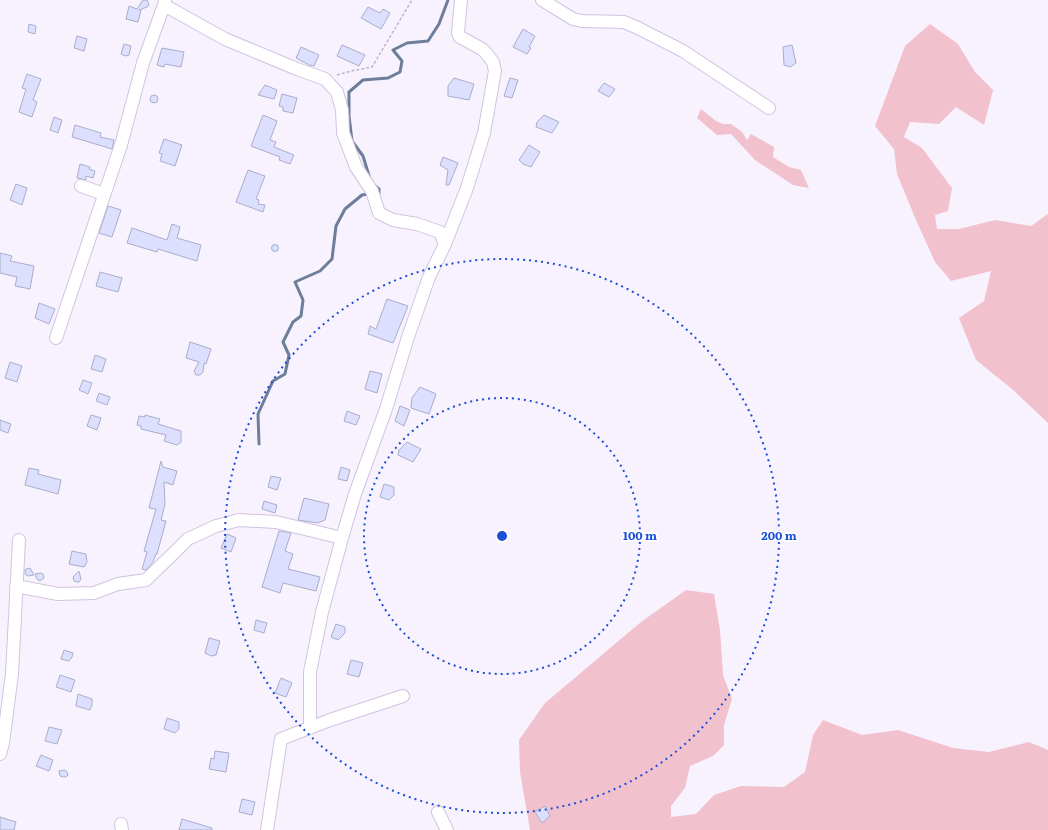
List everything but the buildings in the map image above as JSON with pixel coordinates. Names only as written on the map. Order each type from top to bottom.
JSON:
[{"type":"street","points":[[310,728],[310,672],[322,612],[342,538],[355,494],[386,409],[413,322],[429,277],[445,244],[467,188],[484,133],[492,96],[495,71],[493,62],[482,49],[460,37],[458,33],[461,0]]},
{"type":"street","points":[[542,0],[573,19],[582,21],[624,22],[638,28],[684,51],[769,108]]},
{"type":"street","points":[[56,338],[121,145],[143,63],[164,3],[225,39],[325,79],[337,92],[342,110],[344,133],[356,168],[372,191],[379,212],[393,220],[417,224],[440,232],[445,244]]},
{"type":"street","points":[[81,186],[104,194]]},
{"type":"street","points":[[16,586],[58,594],[94,593],[118,584],[146,580],[188,539],[216,526],[239,520],[276,522],[342,538]]},
{"type":"street","points":[[0,754],[3,743],[12,674],[19,540]]},
{"type":"street","points":[[267,830],[281,739],[403,696]]},
{"type":"street","points":[[438,812],[447,830]]},
{"type":"path","points":[[325,79],[351,71],[372,67],[412,0]]},
{"type":"shaded area","points":[[930,24],[958,44],[975,72],[993,90],[984,125],[956,107],[939,124],[910,122],[904,137],[922,148],[952,188],[948,211],[935,215],[937,229],[959,229],[995,220],[1031,226],[1048,214],[1048,423],[1012,389],[976,360],[959,318],[984,301],[991,271],[951,281],[935,262],[897,174],[894,149],[875,126],[905,46]]},
{"type":"shaded area","points":[[701,109],[716,121],[723,124],[731,124],[742,132],[747,140],[751,134],[774,147],[773,157],[789,167],[801,170],[809,188],[793,185],[755,160],[731,134],[717,135],[697,118]]},
{"type":"shaded area","points":[[686,590],[714,594],[720,630],[723,675],[732,699],[724,725],[724,745],[713,756],[690,766],[685,788],[671,806],[671,817],[696,814],[714,795],[741,786],[784,787],[805,772],[813,735],[823,720],[862,735],[898,730],[953,748],[989,752],[1029,742],[1048,750],[1048,830],[530,830],[520,772],[519,740],[545,703],[641,622]]},
{"type":"waterway","points":[[370,179],[363,156],[352,141],[349,116],[349,92],[363,80],[388,78],[400,72],[402,61],[393,50],[407,43],[428,41],[439,24],[448,0]]},
{"type":"waterway","points":[[374,185],[379,189],[379,193],[375,193]]},
{"type":"waterway","points":[[259,444],[258,414],[273,381],[285,374],[289,355],[283,342],[293,322],[301,316],[303,300],[295,282],[320,271],[332,259],[336,226],[345,209],[362,195],[369,194]]}]
